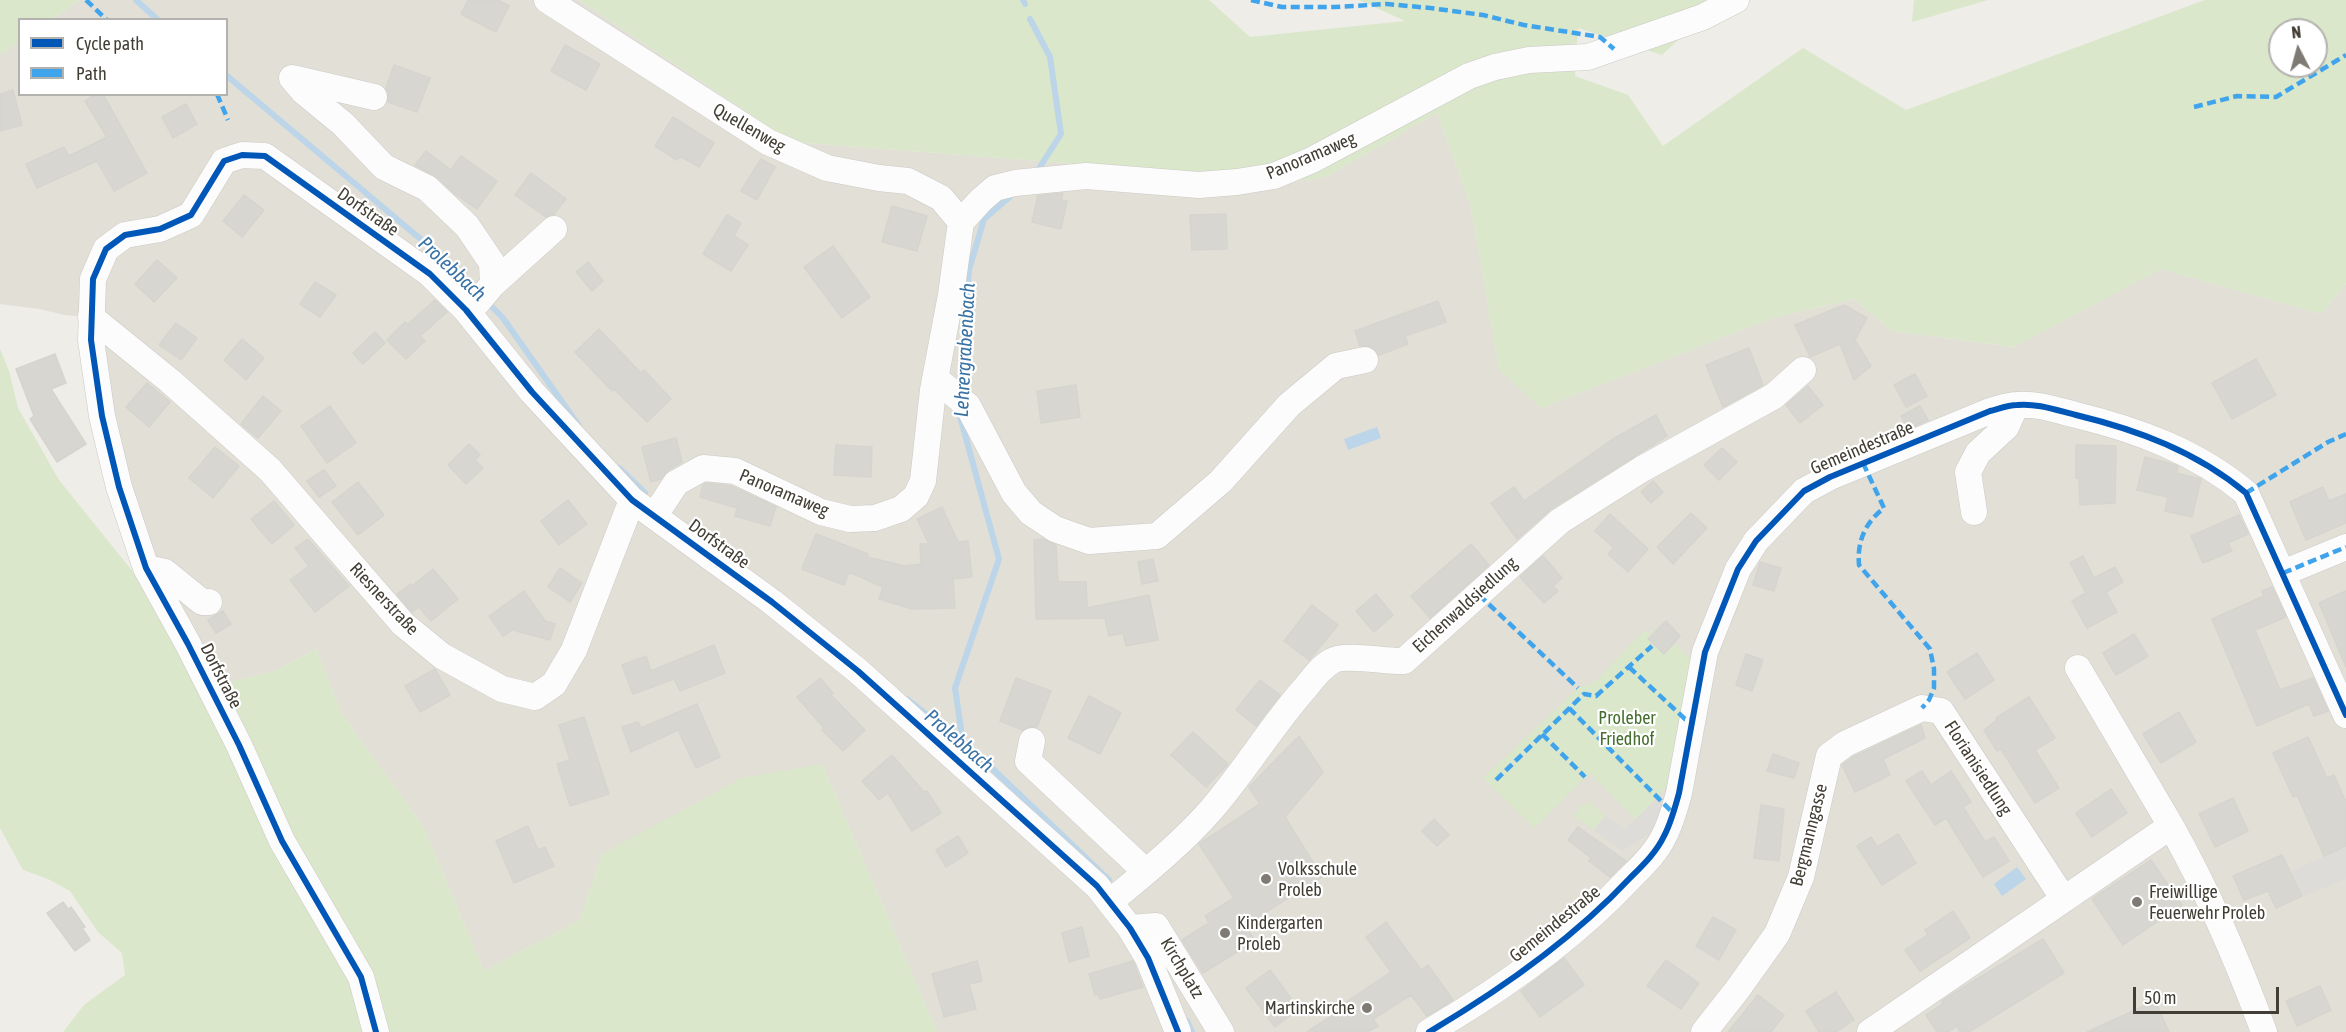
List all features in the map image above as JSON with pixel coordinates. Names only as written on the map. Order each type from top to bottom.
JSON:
[{"type":"street","name":"Quellenweg","points":[[547,0],[768,142],[827,168],[908,181],[941,198],[961,222]]},
{"type":"street","name":"Panoramaweg","points":[[661,506],[676,483],[703,468],[735,471],[821,512],[850,519],[875,518],[901,509],[916,495],[923,482],[961,222],[995,188],[1027,181],[1086,176],[1199,185],[1274,176],[1312,160],[1469,76],[1495,67],[1529,60],[1588,57],[1703,17],[1736,0]]},
{"type":"street","points":[[374,97],[292,78],[304,92],[343,124],[384,167],[427,188],[467,226],[492,263],[479,299]]},
{"type":"street","name":"Dorfstraße","points":[[376,1032],[361,977],[282,841],[234,735],[146,568],[119,487],[102,416],[91,340],[91,317],[93,279],[106,249],[125,235],[160,229],[191,215],[224,161],[242,155],[265,156],[430,274],[479,299],[532,392],[632,500],[661,506],[772,602],[858,671],[1097,886],[1128,887],[1130,928],[1148,958],[1178,1032]]},
{"type":"street","points":[[479,299],[554,229]]},
{"type":"street","name":"Riesnerstraße","points":[[91,317],[170,381],[270,470],[403,624],[442,656],[502,689],[536,696],[554,684],[574,650],[632,500]]},
{"type":"street","points":[[939,382],[968,406],[1014,493],[1031,513],[1055,529],[1089,541],[1156,536],[1221,481],[1297,398],[1336,366],[1365,360]]},
{"type":"street","name":"Eichenwaldsiedlung","points":[[1128,887],[1190,833],[1213,808],[1295,699],[1321,669],[1333,660],[1351,658],[1388,662],[1404,661],[1560,520],[1642,469],[1774,396],[1803,370]]},
{"type":"street","points":[[1974,512],[1968,472],[1978,453],[2006,428],[2016,405]]},
{"type":"street","name":"Gemeindestraße","points":[[1429,1032],[1458,1015],[1539,958],[1599,912],[1657,848],[1674,814],[1705,652],[1717,619],[1746,553],[1789,504],[1804,491],[1830,477],[1990,411],[2016,405],[2039,405],[2122,426],[2184,452],[2223,474],[2246,493],[2346,715]]},
{"type":"street","points":[[2283,573],[2346,547]]},
{"type":"street","points":[[146,568],[165,572],[202,602],[209,602]]},
{"type":"street","points":[[2078,668],[2201,880],[2264,1032]]},
{"type":"street","name":"Florianisiedlung","points":[[1829,756],[1835,750],[1854,740],[1922,708],[1941,711],[2063,898]]},
{"type":"street","points":[[1032,741],[1028,760],[1128,887]]},
{"type":"street","name":"Bergmanngasse","points":[[1704,1032],[1777,934],[1801,877],[1817,816],[1829,756]]},
{"type":"street","points":[[1870,1032],[2171,826]]},
{"type":"street","name":"Kirchplatz","points":[[1130,928],[1156,926],[1221,1032]]},
{"type":"shaded area","points":[[80,0],[579,0],[792,142],[1067,163],[1175,198],[1326,177],[1437,113],[1471,207],[1499,369],[1541,408],[1773,318],[1854,299],[1892,331],[2013,347],[2161,269],[2321,314],[2346,284],[2346,1032],[937,1032],[822,764],[602,854],[580,920],[484,971],[423,826],[342,714],[316,649],[277,670],[210,687],[146,568],[91,317],[0,304],[0,55],[18,43],[18,96],[228,96],[228,18],[53,18]]},
{"type":"shaded area","points":[[1658,797],[1669,808],[1648,835],[1622,851],[1594,830],[1605,816],[1625,830]]},
{"type":"shaded area","points":[[2346,846],[2346,879],[2304,896],[2292,871]]},
{"type":"green space","points":[[0,0],[80,0],[53,18],[18,18],[18,43],[0,55]]},
{"type":"green space","points":[[579,0],[1209,0],[1250,37],[1405,21],[1359,0],[1721,0],[1662,55],[1578,28],[1575,76],[1628,95],[1663,146],[1803,48],[1906,110],[2205,0],[2346,0],[2346,284],[2321,314],[2161,269],[2014,347],[1892,331],[1854,299],[1773,318],[1541,408],[1499,370],[1471,207],[1437,113],[1326,177],[1174,198],[1067,163],[792,142]]},
{"type":"green space","points":[[1914,0],[1988,0],[1912,22]]},
{"type":"green space","points":[[0,349],[9,371],[18,408],[59,480],[150,593],[210,687],[277,670],[316,649],[342,714],[423,826],[484,971],[580,920],[602,854],[742,778],[822,764],[937,1032],[63,1032],[84,1005],[125,975],[122,953],[98,932],[70,891],[48,879],[23,870],[0,828]]},
{"type":"green space","name":"Proleber Friedhof","points":[[1657,627],[1696,664],[1677,776],[1636,820],[1590,773],[1534,828],[1483,778],[1578,688],[1595,682],[1644,630],[1649,635]]},
{"type":"green space","points":[[1591,803],[1605,816],[1594,830],[1574,816],[1583,804]]},
{"type":"water","points":[[1377,427],[1381,438],[1348,450],[1344,439]]},
{"type":"water","points":[[2017,867],[2026,879],[2002,896],[1994,884]]},
{"type":"building","points":[[468,0],[498,0],[509,6],[496,32],[461,14]]},
{"type":"building","points":[[565,45],[600,64],[586,90],[551,71]]},
{"type":"building","points":[[394,65],[430,78],[417,112],[388,102],[386,88]]},
{"type":"building","points":[[13,90],[22,125],[0,131],[0,94]]},
{"type":"building","points":[[92,96],[104,96],[147,173],[114,191],[97,161],[37,188],[26,164],[64,147],[69,156],[107,137],[85,101]]},
{"type":"building","points":[[186,104],[197,124],[173,138],[162,117]]},
{"type":"building","points":[[673,117],[714,143],[699,167],[680,156],[677,160],[655,146]]},
{"type":"building","points":[[426,151],[451,170],[461,156],[497,181],[477,209],[455,194],[437,177],[415,165]]},
{"type":"building","points":[[761,159],[775,167],[757,200],[741,191]]},
{"type":"building","points":[[531,173],[566,199],[554,214],[546,217],[515,195]]},
{"type":"building","points":[[1063,193],[1061,200],[1067,201],[1061,229],[1032,222],[1038,196]]},
{"type":"building","points":[[244,195],[264,210],[242,237],[223,221]]},
{"type":"building","points":[[892,206],[927,216],[917,251],[882,242]]},
{"type":"building","points":[[1226,214],[1227,249],[1192,250],[1190,215]]},
{"type":"building","points":[[727,215],[741,223],[734,236],[748,245],[731,271],[703,254]]},
{"type":"building","points":[[833,246],[870,297],[842,318],[804,267]]},
{"type":"building","points":[[157,260],[177,278],[154,302],[135,284]]},
{"type":"building","points":[[588,262],[603,281],[592,291],[576,272]]},
{"type":"building","points":[[315,282],[336,295],[320,317],[300,304]]},
{"type":"building","points":[[435,300],[447,312],[420,336],[425,341],[406,359],[387,340],[405,322],[408,324]]},
{"type":"building","points":[[1438,301],[1446,322],[1405,336],[1408,344],[1379,355],[1370,346],[1360,346],[1355,331]]},
{"type":"building","points":[[1844,305],[1867,318],[1855,340],[1871,366],[1854,380],[1840,344],[1810,357],[1795,325]]},
{"type":"building","points":[[176,323],[197,338],[181,360],[159,345]]},
{"type":"building","points":[[599,329],[641,373],[644,370],[671,399],[647,422],[614,389],[612,391],[575,352]]},
{"type":"building","points":[[375,332],[385,343],[363,364],[353,353]]},
{"type":"building","points":[[242,339],[264,358],[246,380],[224,360]]},
{"type":"building","points":[[1749,348],[1763,385],[1723,407],[1706,365]]},
{"type":"building","points":[[55,354],[66,383],[51,389],[86,444],[57,462],[30,419],[34,416],[16,369]]},
{"type":"building","points":[[2256,359],[2276,395],[2232,419],[2212,383]]},
{"type":"building","points":[[1915,374],[1927,396],[1906,407],[1894,385]]},
{"type":"building","points":[[147,383],[170,402],[149,427],[126,407]]},
{"type":"building","points":[[1076,385],[1080,417],[1041,423],[1037,391]]},
{"type":"building","points":[[1808,386],[1823,405],[1800,423],[1786,405]]},
{"type":"building","points":[[263,396],[281,411],[258,438],[241,424]]},
{"type":"building","points":[[330,406],[356,443],[327,463],[301,426]]},
{"type":"building","points":[[1920,406],[1928,420],[1908,429],[1901,416]]},
{"type":"building","points":[[1656,415],[1667,436],[1552,508],[1517,539],[1491,503],[1514,487],[1524,501],[1613,439]]},
{"type":"building","points":[[676,438],[682,462],[668,470],[661,479],[651,482],[642,447]]},
{"type":"building","points":[[469,444],[480,455],[475,460],[483,468],[466,484],[448,465]]},
{"type":"building","points":[[836,445],[872,447],[871,477],[834,475]]},
{"type":"building","points":[[2076,445],[2116,446],[2115,503],[2080,505],[2079,478],[2076,478]]},
{"type":"building","points":[[215,447],[239,466],[213,498],[189,478]]},
{"type":"building","points":[[1722,448],[1737,462],[1719,480],[1704,465]]},
{"type":"building","points":[[2145,457],[2178,466],[2176,473],[2201,479],[2192,517],[2165,511],[2168,497],[2137,490]]},
{"type":"building","points":[[324,470],[336,486],[319,497],[307,481]]},
{"type":"building","points":[[1653,481],[1663,492],[1651,503],[1641,492]]},
{"type":"building","points":[[358,482],[384,515],[358,535],[332,502]]},
{"type":"building","points":[[706,483],[731,486],[776,507],[770,526],[735,516],[737,508],[700,497],[703,485]]},
{"type":"building","points":[[2323,487],[2329,501],[2346,494],[2346,523],[2306,540],[2290,502]]},
{"type":"building","points":[[568,500],[587,524],[559,545],[541,521]]},
{"type":"building","points":[[274,501],[294,525],[272,544],[251,519]]},
{"type":"building","points":[[942,507],[958,542],[968,541],[972,577],[953,579],[955,608],[912,609],[879,599],[883,587],[849,572],[844,585],[802,569],[816,534],[868,554],[867,557],[905,566],[921,564],[920,544],[929,544],[917,519]]},
{"type":"building","points":[[1691,513],[1707,528],[1673,564],[1657,547]]},
{"type":"building","points":[[1610,514],[1648,549],[1628,572],[1608,554],[1614,548],[1595,531]]},
{"type":"building","points":[[2239,515],[2248,534],[2228,543],[2232,551],[2203,563],[2191,536]]},
{"type":"building","points":[[308,539],[349,586],[315,612],[290,580],[309,566],[295,548]]},
{"type":"building","points":[[1043,539],[1056,545],[1058,582],[1086,582],[1087,608],[1149,595],[1158,640],[1126,646],[1123,633],[1109,636],[1105,618],[1036,619],[1034,540]]},
{"type":"building","points":[[1471,544],[1489,565],[1430,618],[1411,596]]},
{"type":"building","points":[[1543,556],[1562,578],[1553,586],[1558,591],[1544,603],[1520,577]]},
{"type":"building","points":[[2083,556],[2094,578],[2115,567],[2123,582],[2106,592],[2117,612],[2087,628],[2072,601],[2086,593],[2070,563]]},
{"type":"building","points":[[1153,559],[1158,581],[1142,584],[1138,562]]},
{"type":"building","points":[[1760,562],[1781,568],[1774,591],[1753,585]]},
{"type":"building","points":[[560,568],[582,583],[570,602],[548,587]]},
{"type":"building","points":[[433,569],[458,599],[431,621],[419,607],[412,612],[397,594],[411,584],[412,586]]},
{"type":"building","points":[[2272,587],[2286,617],[2255,630],[2280,690],[2313,678],[2328,711],[2314,716],[2309,704],[2257,726],[2212,619],[2264,596],[2262,591]]},
{"type":"building","points":[[524,591],[545,621],[555,624],[550,640],[514,629],[503,636],[489,616]]},
{"type":"building","points":[[2346,591],[2346,667],[2319,603]]},
{"type":"building","points":[[1376,594],[1393,615],[1374,632],[1356,611]]},
{"type":"building","points":[[1312,605],[1338,625],[1309,660],[1284,641]]},
{"type":"building","points":[[223,611],[231,624],[216,633],[208,620]]},
{"type":"building","points":[[1666,621],[1680,636],[1664,654],[1648,639]]},
{"type":"building","points":[[2134,634],[2148,656],[2116,675],[2103,653]]},
{"type":"building","points":[[714,645],[725,673],[680,691],[674,679],[633,694],[622,665],[646,656],[651,671]]},
{"type":"building","points":[[1977,653],[1994,680],[1965,699],[1947,672]]},
{"type":"building","points":[[1746,654],[1763,660],[1752,691],[1736,685]]},
{"type":"building","points":[[435,669],[450,695],[420,712],[405,686]]},
{"type":"building","points":[[820,678],[833,693],[831,695],[865,730],[843,751],[822,730],[824,728],[797,697]]},
{"type":"building","points":[[1016,678],[1051,691],[1037,727],[1028,727],[1023,730],[1000,721]]},
{"type":"building","points":[[1260,680],[1280,695],[1256,726],[1236,710]]},
{"type":"building","points":[[1089,696],[1121,713],[1100,754],[1068,738]]},
{"type":"building","points":[[2029,697],[2055,738],[2035,750],[2059,788],[2035,803],[2001,749],[1997,751],[1984,730],[1997,720],[1996,718]]},
{"type":"building","points":[[697,704],[720,757],[696,768],[678,730],[631,752],[622,727],[638,722],[641,728]]},
{"type":"building","points":[[2179,712],[2196,742],[2161,763],[2143,734]]},
{"type":"building","points":[[584,717],[609,794],[570,806],[557,764],[570,760],[559,725]]},
{"type":"building","points":[[1921,725],[1925,738],[1883,759],[1890,775],[1855,792],[1842,765],[1853,757]]},
{"type":"building","points":[[1193,732],[1228,764],[1206,787],[1171,755]]},
{"type":"building","points":[[1299,736],[1323,772],[1285,817],[1322,877],[1245,925],[1255,941],[1203,973],[1182,940],[1209,923],[1205,916],[1234,898],[1199,844],[1260,804],[1249,787]]},
{"type":"building","points":[[2308,737],[2327,778],[2334,775],[2346,802],[2346,846],[2324,856],[2297,795],[2293,797],[2273,753]]},
{"type":"building","points":[[1773,754],[1799,763],[1794,778],[1767,771]]},
{"type":"building","points":[[892,755],[924,792],[927,791],[941,813],[912,831],[888,793],[879,800],[862,781]]},
{"type":"building","points":[[1922,771],[1931,785],[1951,771],[1971,802],[1963,807],[1985,842],[1994,837],[2009,861],[1983,877],[1946,818],[1935,825],[1906,781]]},
{"type":"building","points":[[2111,789],[2127,813],[2092,837],[2076,813]]},
{"type":"building","points":[[2233,798],[2248,831],[2215,847],[2199,814]]},
{"type":"building","points":[[1761,805],[1784,809],[1779,861],[1754,858]]},
{"type":"building","points":[[1434,819],[1449,835],[1437,846],[1422,831]]},
{"type":"building","points":[[528,826],[538,850],[545,847],[554,866],[514,883],[496,841]]},
{"type":"building","points":[[1578,827],[1626,861],[1610,877],[1589,861],[1591,858],[1568,840]]},
{"type":"building","points":[[1898,834],[1916,863],[1882,885],[1857,846],[1871,837],[1877,847]]},
{"type":"building","points":[[958,836],[968,853],[946,867],[936,850]]},
{"type":"building","points":[[2282,855],[2302,896],[2276,908],[2268,891],[2244,900],[2233,876]]},
{"type":"building","name":"Freiwillige Feuerwehr Proleb","points":[[2151,860],[2182,905],[2123,945],[2092,899]]},
{"type":"building","points":[[63,902],[68,909],[71,907],[85,927],[82,928],[90,940],[75,951],[47,913]]},
{"type":"building","points":[[1953,911],[1970,938],[1920,971],[1905,950],[1928,935],[1925,930]]},
{"type":"building","points":[[1713,917],[1736,930],[1719,960],[1696,946]]},
{"type":"building","points":[[1386,922],[1421,970],[1428,965],[1453,1000],[1427,1016],[1411,995],[1373,1019],[1378,1026],[1367,1032],[1307,1032],[1345,1007],[1343,1004],[1391,972],[1366,937]]},
{"type":"building","points":[[1082,927],[1089,956],[1069,962],[1062,933]]},
{"type":"building","points":[[2043,939],[2064,973],[1969,1032],[1960,1032],[1957,1026],[1948,1032],[1937,1032],[1926,1015],[1943,1004],[1942,1001],[1946,998]]},
{"type":"building","points":[[1564,958],[1584,985],[1540,1017],[1521,991]]},
{"type":"building","points":[[1666,960],[1699,983],[1681,1009],[1647,986]]},
{"type":"building","points":[[977,961],[982,981],[969,984],[976,1009],[944,1017],[932,974]]},
{"type":"building","points":[[1133,961],[1143,987],[1100,999],[1098,994],[1095,995],[1089,974]]},
{"type":"building","points":[[1270,970],[1299,1009],[1275,1027],[1246,988]]},
{"type":"building","points":[[2320,986],[2331,1010],[2297,1026],[2286,1001]]},
{"type":"building","points":[[1836,992],[1854,1020],[1836,1032],[1819,1032],[1806,1011]]},
{"type":"building","points":[[1758,995],[1784,1015],[1771,1032],[1728,1032]]},
{"type":"building","points":[[2155,1001],[2169,1032],[2087,1032]]},
{"type":"waterway","name":"Prolebbach","points":[[136,0],[156,18]]},
{"type":"waterway","name":"Lehrergrabenbach","points":[[1023,0],[1025,4]]},
{"type":"waterway","name":"Lehrergrabenbach","points":[[1030,19],[1050,57],[1061,134],[1036,173]]},
{"type":"waterway","name":"Prolebbach","points":[[228,77],[449,263],[478,292]]},
{"type":"waterway","name":"Lehrergrabenbach","points":[[960,390],[969,270],[984,219],[1013,194]]},
{"type":"waterway","name":"Prolebbach","points":[[487,302],[503,318],[579,426]]},
{"type":"waterway","name":"Lehrergrabenbach","points":[[958,409],[999,559],[955,688],[963,743]]},
{"type":"waterway","name":"Prolebbach","points":[[619,468],[645,493]]},
{"type":"waterway","name":"Prolebbach","points":[[907,699],[975,752],[1109,880]]},
{"type":"waterway","name":"Prolebbach","points":[[1187,1021],[1192,1032]]},
{"type":"marked path","points":[[86,0],[105,18]]},
{"type":"marked path","points":[[1251,0],[1282,7],[1387,4],[1483,15],[1524,25],[1600,37],[1614,49]]},
{"type":"marked path","points":[[2194,107],[2237,96],[2276,97],[2346,55]]},
{"type":"marked path","points":[[218,96],[228,120]]},
{"type":"marked path","points":[[2246,493],[2328,442],[2346,434]]},
{"type":"marked path","points":[[1863,463],[1884,508],[1867,526],[1859,548],[1859,565],[1930,649],[1934,669],[1934,688],[1929,700],[1922,708]]},
{"type":"marked path","points":[[2283,573],[2346,547]]},
{"type":"marked path","points":[[1479,595],[1578,688]]},
{"type":"marked path","points":[[1496,780],[1584,694],[1596,696],[1652,646]]},
{"type":"marked path","points":[[1629,667],[1685,719],[1692,719]]},
{"type":"marked path","points":[[1569,708],[1674,814]]},
{"type":"marked path","points":[[1542,734],[1585,777]]},
{"type":"cycle path","points":[[376,1032],[361,977],[282,841],[239,745],[188,644],[146,568],[119,487],[102,416],[91,340],[93,279],[106,249],[125,235],[160,229],[191,215],[224,161],[242,155],[265,156],[430,274],[466,310],[532,392],[632,500],[772,602],[858,671],[1097,886],[1130,928],[1148,958],[1178,1032]]},
{"type":"cycle path","points":[[1429,1032],[1534,963],[1584,923],[1644,864],[1661,842],[1669,826],[1679,793],[1705,652],[1738,569],[1756,541],[1804,491],[1830,477],[1990,411],[2010,406],[2032,405],[2099,421],[2144,435],[2187,454],[2227,478],[2246,493],[2346,715]]},
{"type":"place","name":"Volksschule Proleb","points":[[1266,879]]},
{"type":"place","name":"Freiwillige Feuerwehr Proleb","points":[[2137,902]]},
{"type":"place","name":"Kindergarten Proleb","points":[[1225,933]]},
{"type":"place","name":"Martinskirche","points":[[1367,1008]]}]
